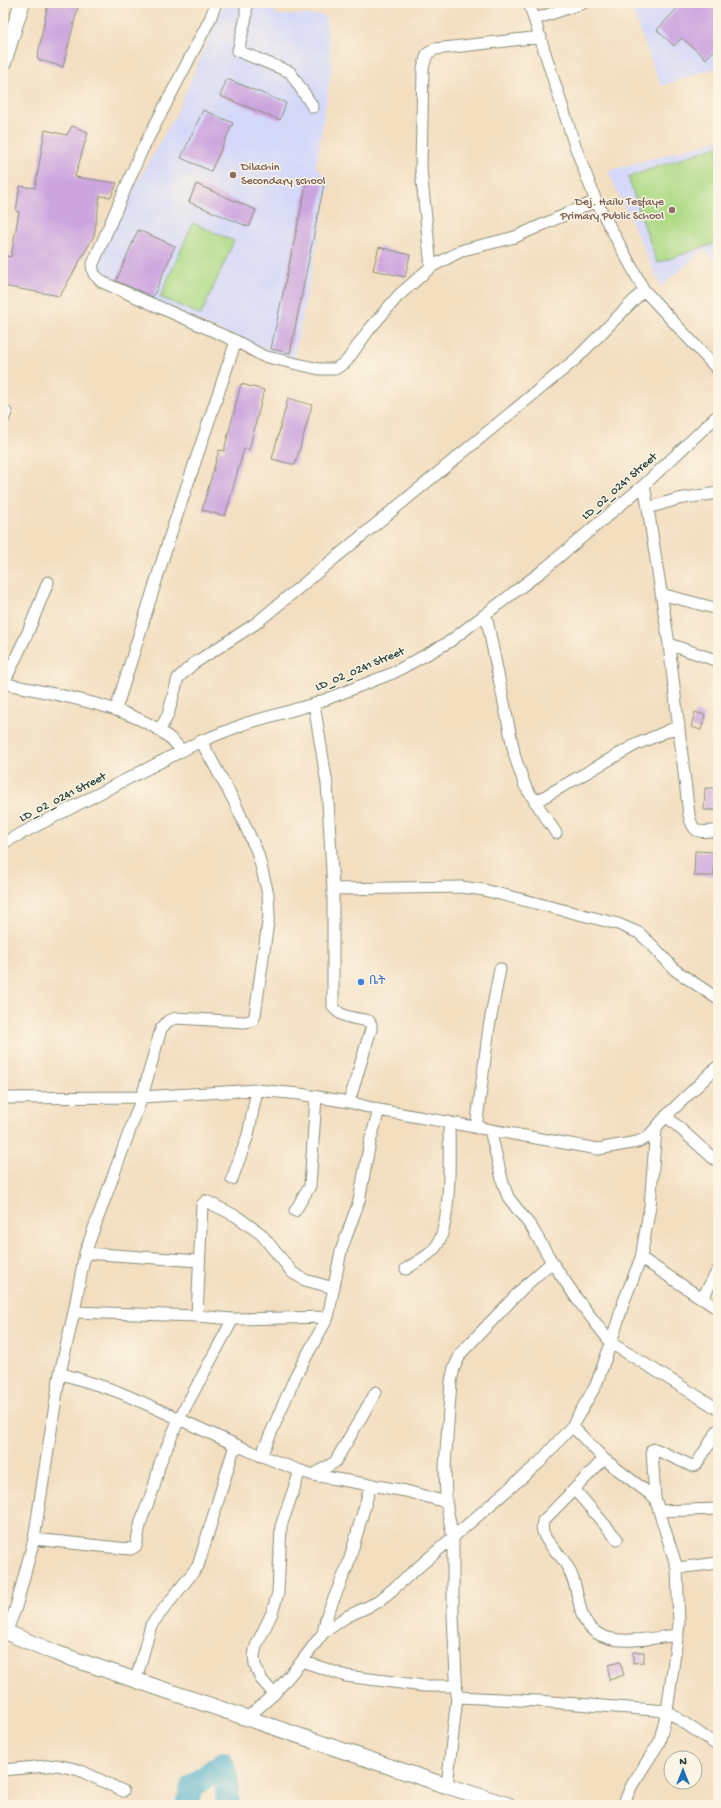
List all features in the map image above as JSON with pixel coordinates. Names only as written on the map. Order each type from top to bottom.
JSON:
[{"type":"main road","points":[[3,64],[22,3]]},
{"type":"main road","points":[[5,1632],[56,1653],[447,1786],[483,1801],[508,1805]]},
{"type":"street","points":[[216,3],[210,18],[141,152],[92,266],[94,274],[102,282],[236,341],[263,356],[319,369],[335,369],[346,362],[368,331],[398,296],[431,267],[464,250],[515,237],[596,201]]},
{"type":"street","points":[[246,3],[246,16],[238,44],[238,51],[241,54],[290,72],[313,107]]},
{"type":"street","points":[[529,3],[574,143],[596,201],[644,290],[718,370]]},
{"type":"street","points":[[535,19],[583,3]]},
{"type":"street","points":[[431,267],[421,170],[423,68],[427,54],[435,49],[541,37]]},
{"type":"street","points":[[160,729],[168,714],[178,678],[193,664],[255,624],[576,359],[644,290]]},
{"type":"street","points":[[116,709],[171,533],[236,341]]},
{"type":"street","name":"LD_02_0241 Street","points":[[3,843],[201,740],[247,724],[314,704],[393,673],[449,642],[542,571],[644,485],[718,415]]},
{"type":"street","points":[[644,485],[669,644],[689,815],[692,827],[700,832],[718,831]]},
{"type":"street","points":[[648,508],[678,499],[718,493]]},
{"type":"street","points":[[48,582],[28,632],[3,683],[116,709],[160,729],[174,740],[181,750]]},
{"type":"street","points":[[661,594],[718,609]]},
{"type":"street","points":[[486,615],[515,757],[525,786],[556,833]]},
{"type":"street","points":[[669,644],[718,661]]},
{"type":"street","points":[[314,704],[327,784],[333,890],[333,1006],[337,1012],[343,1016],[368,1021],[371,1025],[349,1102]]},
{"type":"street","points":[[535,802],[635,745],[679,726]]},
{"type":"street","points":[[5,1632],[16,1607],[34,1539],[60,1373],[85,1254],[142,1097],[161,1029],[168,1021],[176,1018],[245,1022],[253,1020],[255,1015],[269,915],[268,894],[258,854],[234,801],[201,740]]},
{"type":"street","points":[[333,890],[462,887],[484,890],[618,924],[639,933],[675,970],[718,1000]]},
{"type":"street","points":[[476,1128],[489,1027],[500,969]]},
{"type":"street","points":[[3,1098],[142,1097],[258,1090],[349,1102],[379,1110],[598,1149],[637,1142],[648,1137],[666,1116],[718,1066]]},
{"type":"street","points":[[232,1179],[248,1136],[258,1090]]},
{"type":"street","points":[[295,1211],[310,1186],[316,1097]]},
{"type":"street","points":[[261,1456],[296,1375],[328,1317],[341,1252],[359,1201],[370,1142],[379,1110]]},
{"type":"street","points":[[666,1116],[714,1159]]},
{"type":"street","points":[[406,1269],[434,1250],[442,1238],[445,1223],[449,1175],[449,1122]]},
{"type":"street","points":[[247,1718],[274,1694],[323,1633],[346,1617],[378,1602],[453,1539],[540,1462],[572,1426],[596,1385],[624,1301],[641,1258],[650,1206],[656,1129]]},
{"type":"street","points":[[490,1130],[508,1197],[532,1228],[552,1262],[577,1299],[611,1342],[718,1409]]},
{"type":"street","points":[[197,1316],[202,1206],[206,1201],[236,1216],[262,1234],[293,1273],[305,1280],[334,1288]]},
{"type":"street","points":[[85,1254],[199,1261]]},
{"type":"street","points":[[641,1258],[715,1307]]},
{"type":"street","points":[[447,1786],[457,1692],[453,1616],[453,1539],[446,1502],[445,1466],[451,1382],[454,1368],[462,1353],[525,1286],[552,1262]]},
{"type":"street","points":[[702,1299],[718,1270]]},
{"type":"street","points":[[74,1312],[197,1316],[233,1319],[328,1317]]},
{"type":"street","points":[[34,1539],[131,1549],[136,1546],[141,1521],[154,1487],[160,1463],[179,1419],[233,1319]]},
{"type":"street","points":[[60,1373],[119,1393],[179,1419],[235,1446],[300,1471],[312,1475],[406,1491],[446,1502]]},
{"type":"street","points":[[312,1475],[335,1462],[376,1392]]},
{"type":"street","points":[[572,1426],[604,1459],[656,1498]]},
{"type":"street","points":[[623,1805],[632,1786],[659,1743],[667,1711],[678,1634],[677,1568],[656,1498],[652,1450],[656,1449],[692,1466],[696,1465],[718,1430]]},
{"type":"street","points":[[136,1680],[151,1625],[198,1566],[235,1446]]},
{"type":"street","points":[[604,1459],[543,1521],[541,1527],[543,1535],[566,1565],[574,1581],[583,1615],[592,1629],[603,1637],[616,1641],[678,1634]]},
{"type":"street","points":[[274,1694],[261,1679],[255,1665],[254,1656],[256,1646],[272,1613],[278,1593],[281,1526],[300,1471]]},
{"type":"street","points":[[323,1633],[327,1615],[348,1565],[371,1484]]},
{"type":"street","points":[[575,1490],[617,1539]]},
{"type":"street","points":[[660,1510],[718,1509]]},
{"type":"street","points":[[677,1568],[718,1563]]},
{"type":"street","points":[[302,1661],[346,1676],[424,1686],[457,1692],[538,1701],[667,1711],[718,1746]]},
{"type":"street","points":[[3,1770],[57,1765],[79,1770],[123,1791]]},
{"type":"shaded area","name":"Dilachin Secondary school","points":[[224,3],[273,3],[276,15],[325,15],[332,65],[316,166],[330,183],[293,361],[206,325],[87,272],[176,114]]},
{"type":"shaded area","points":[[635,3],[718,3],[718,77],[715,68],[661,86],[633,13]]},
{"type":"shaded area","name":"Dej. Hailu Tesfaye Primary Public School","points":[[718,140],[718,263],[703,250],[661,287],[608,171]]},
{"type":"green space","name":"Dej. Hailu Tesfaye Primary Public School","points":[[718,146],[718,242],[657,263],[628,177]]},
{"type":"green space","points":[[193,223],[234,241],[201,315],[160,297]]},
{"type":"building","points":[[48,3],[79,3],[63,67],[37,59]]},
{"type":"building","points":[[682,3],[718,3],[718,46],[706,59],[682,38],[674,46],[657,30]]},
{"type":"building","points":[[227,79],[286,103],[280,120],[220,96]]},
{"type":"building","points":[[203,110],[233,123],[211,171],[181,158]]},
{"type":"building","points":[[72,126],[88,132],[75,177],[117,183],[111,197],[100,196],[94,236],[60,296],[3,286],[3,255],[11,257],[19,212],[16,211],[20,186],[35,188],[45,130],[67,135]]},
{"type":"building","points":[[307,181],[324,184],[290,353],[271,349]]},
{"type":"building","points":[[196,184],[256,210],[249,227],[189,202]]},
{"type":"building","points":[[138,230],[175,246],[153,297],[116,281]]},
{"type":"building","points":[[379,247],[410,255],[405,277],[373,270]]},
{"type":"building","points":[[241,384],[264,390],[249,450],[244,449],[225,516],[202,510],[219,450],[224,451]]},
{"type":"building","points":[[288,398],[312,405],[295,465],[272,459]]},
{"type":"building","points":[[695,712],[705,715],[701,730],[691,727]]},
{"type":"building","points":[[705,788],[718,788],[718,810],[704,810]]},
{"type":"building","points":[[695,851],[714,852],[714,876],[694,876]]},
{"type":"building","points":[[633,1652],[644,1652],[644,1662],[633,1663]]},
{"type":"building","points":[[620,1662],[624,1675],[609,1680],[609,1665]]},
{"type":"waterway","points":[[187,1805],[192,1787],[222,1764],[226,1775],[228,1805]]},
{"type":"place","name":"Dilachin Secondary school","points":[[233,175]]},
{"type":"place","name":"Dej. Hailu Tesfaye Primary Public School","points":[[672,210]]},
{"type":"place","name":"ቤት","points":[[361,982]]}]
